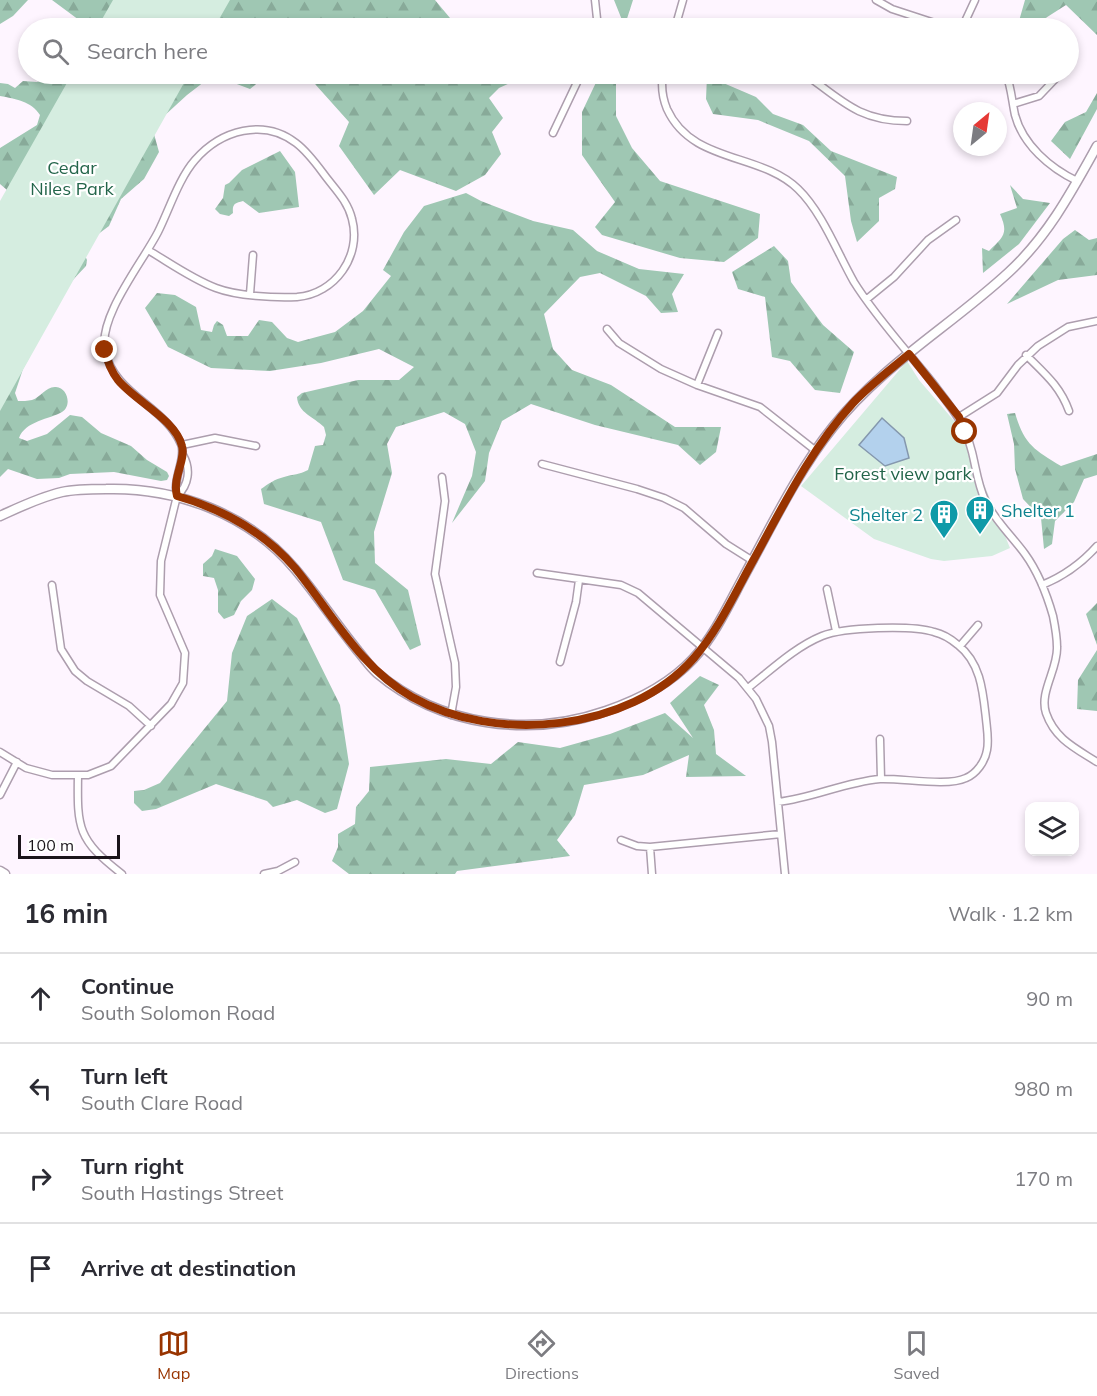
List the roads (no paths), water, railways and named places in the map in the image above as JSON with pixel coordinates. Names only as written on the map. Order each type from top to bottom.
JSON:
[{"type":"street","points":[[595,0],[597,18]]},
{"type":"street","points":[[678,18],[683,0]]},
{"type":"street","points":[[876,0],[892,9],[919,18]]},
{"type":"street","points":[[967,18],[975,0]]},
{"type":"street","points":[[552,133],[576,84]]},
{"type":"street","points":[[661,84],[664,100],[672,118],[687,136],[705,147],[783,178],[798,189],[825,228],[855,284],[959,417],[972,451],[984,498],[997,520],[1025,554],[1042,585],[1052,615],[1058,648],[1046,690],[1045,710],[1054,731],[1097,762]]},
{"type":"street","points":[[818,84],[862,114],[889,121],[907,121]]},
{"type":"street","points":[[1008,84],[1020,130],[1027,141],[1038,155],[1077,182]]},
{"type":"street","points":[[1013,104],[1039,96],[1050,84]]},
{"type":"street","points":[[0,752],[26,768],[52,775],[88,775],[111,766],[171,704],[183,682],[185,653],[160,595],[161,561],[177,496],[174,488],[183,454],[182,445],[164,421],[117,379],[111,369],[104,339],[109,316],[148,250],[187,173],[203,153],[225,137],[243,130],[263,129],[283,134],[306,152],[343,198],[353,221],[352,251],[343,271],[334,281],[312,294],[286,297],[217,289],[148,250]]},
{"type":"street","points":[[0,516],[36,500],[74,490],[134,489],[177,496],[227,515],[264,539],[294,568],[375,672],[411,697],[451,715],[492,724],[542,725],[582,719],[633,702],[671,679],[693,659],[702,647],[722,618],[816,451],[854,402],[877,380],[994,285],[1022,259],[1049,227],[1097,146]]},
{"type":"street","points":[[867,299],[909,262],[928,240],[956,220]]},
{"type":"street","points":[[250,294],[253,255]]},
{"type":"street","points":[[959,417],[997,393],[1026,355],[1038,345],[1068,327],[1097,321]]},
{"type":"street","points":[[607,329],[619,343],[639,356],[697,386],[760,407],[816,451]]},
{"type":"street","points":[[697,386],[718,333]]},
{"type":"street","points":[[1026,355],[1056,384],[1063,394],[1069,411]]},
{"type":"street","points":[[182,445],[215,438],[256,446]]},
{"type":"street","points":[[542,464],[664,498],[684,508],[726,544],[753,561]]},
{"type":"street","points":[[442,477],[445,501],[435,574],[454,663],[456,687],[451,715]]},
{"type":"street","points":[[1042,585],[1063,576],[1085,560],[1097,546]]},
{"type":"street","points":[[537,573],[621,585],[639,593],[734,673],[748,688],[769,726],[775,761],[785,874]]},
{"type":"street","points":[[560,662],[576,602],[579,580]]},
{"type":"street","points":[[52,585],[61,649],[75,671],[87,681],[129,706],[151,726]]},
{"type":"street","points":[[827,589],[836,631]]},
{"type":"street","points":[[960,646],[978,624]]},
{"type":"street","points":[[748,688],[803,646],[825,634],[836,631],[920,629],[934,631],[960,646],[973,663],[981,684],[988,740],[987,752],[982,763],[967,778],[956,781],[881,779],[845,785],[795,800],[778,802]]},
{"type":"street","points":[[879,739],[881,779]]},
{"type":"street","points":[[0,795],[17,762]]},
{"type":"street","points":[[78,775],[79,822],[86,841],[102,859],[122,874]]},
{"type":"street","points":[[621,840],[637,846],[650,847],[781,834]]},
{"type":"street","points":[[650,847],[652,874]]},
{"type":"street","points":[[264,874],[278,871],[295,862]]},
{"type":"street","points":[[0,871],[5,874]]},
{"type":"water","points":[[882,418],[904,438],[909,458],[885,466],[859,445]]},
{"type":"place","name":"Shelter 1","points":[[980,536]]},
{"type":"place","name":"Shelter 2","points":[[944,540]]},
{"type":"park label","name":"Cedar Niles Park","points":[[72,177]]},
{"type":"park label","name":"Forest view park","points":[[903,473]]}]
